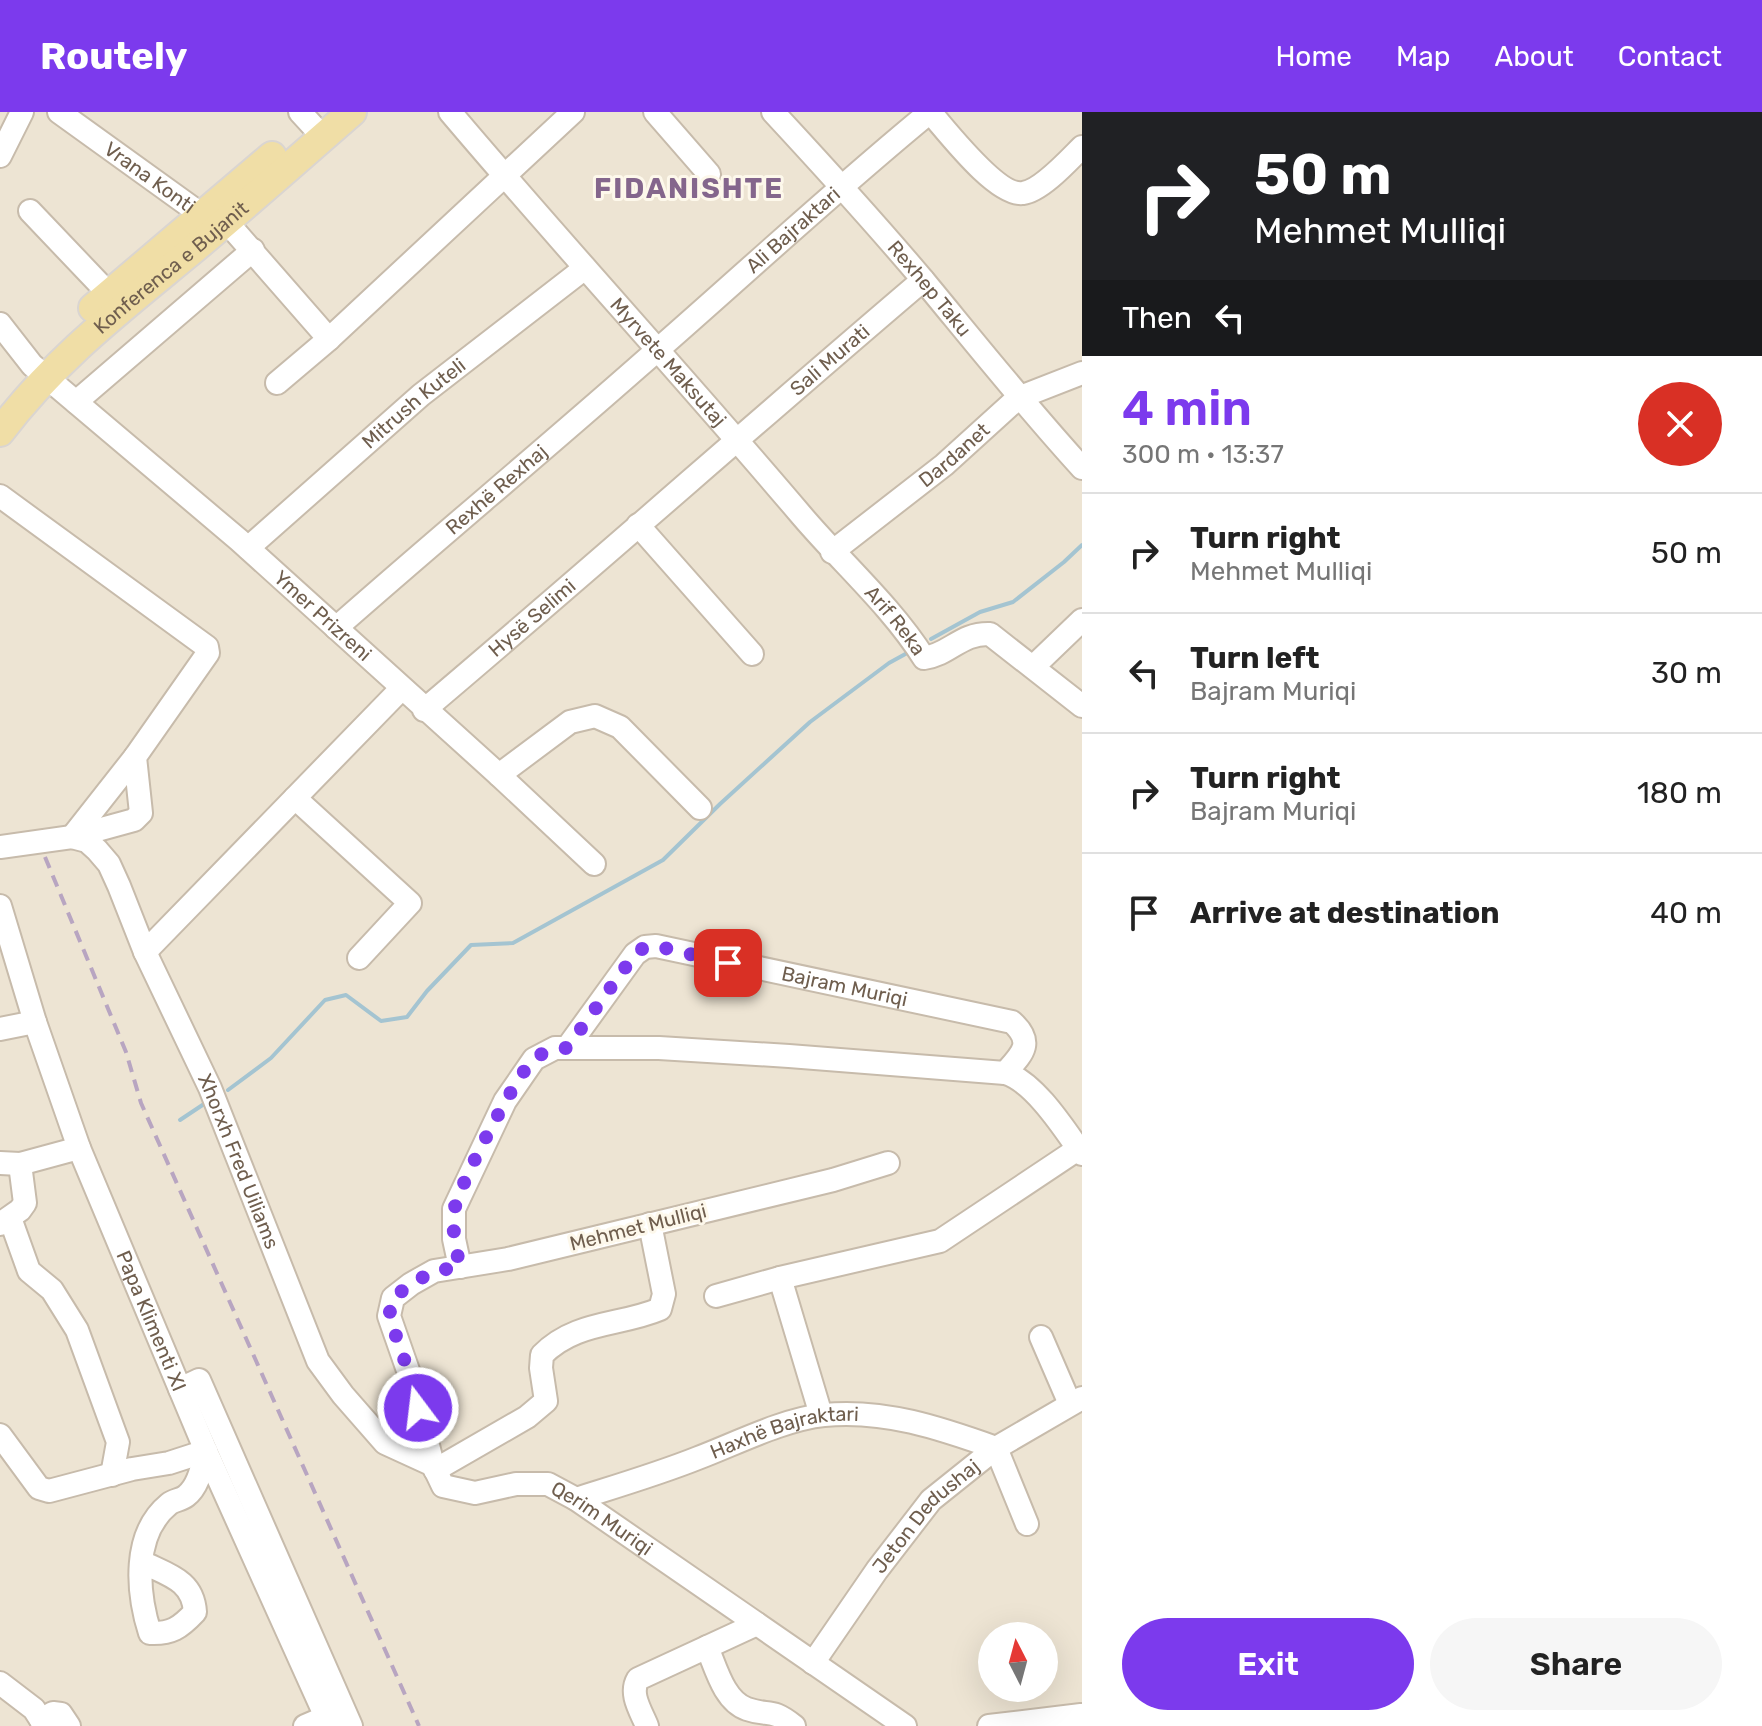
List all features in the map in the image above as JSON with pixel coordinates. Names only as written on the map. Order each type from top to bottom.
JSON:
[{"type":"main road","name":"Konferenca e Bujanit","points":[[0,402],[39,371],[71,351],[219,217],[315,121],[352,112]]},
{"type":"main road","name":"Konferenca e Bujanit","points":[[0,432],[39,371],[109,294],[219,217]]},
{"type":"street","points":[[0,156],[22,112]]},
{"type":"street","name":"Vrana Konti","points":[[59,112],[219,217]]},
{"type":"street","name":"Myrvete Maksutaj","points":[[450,112],[832,552]]},
{"type":"street","points":[[277,383],[329,339],[573,112]]},
{"type":"street","points":[[655,112],[709,174]]},
{"type":"street","name":"Rexhep Taku","points":[[773,112],[841,185],[1018,398],[1082,468]]},
{"type":"street","points":[[930,112],[982,169],[1010,191],[1021,194],[1033,190],[1082,147]]},
{"type":"street","name":"Ali Bajraktari","points":[[658,350],[841,185],[930,112]]},
{"type":"street","name":"Konferenca e Bujanit","points":[[30,211],[109,294]]},
{"type":"street","points":[[219,217],[253,250],[329,339]]},
{"type":"street","points":[[76,402],[253,250]]},
{"type":"street","name":"Mitrush Kuteli","points":[[248,548],[421,395],[585,268]]},
{"type":"street","name":"Sali Murati","points":[[736,438],[923,280]]},
{"type":"street","name":"Ymer Prizreni","points":[[0,324],[39,371],[248,548],[594,864]]},
{"type":"street","name":"Rexhë Rexhaj","points":[[336,628],[658,350]]},
{"type":"street","name":"Dardanet","points":[[832,552],[944,465],[1018,398],[1082,373]]},
{"type":"street","name":"Hysë Selimi","points":[[424,710],[736,438]]},
{"type":"street","points":[[0,496],[207,647],[208,653],[135,757],[72,837]]},
{"type":"street","points":[[638,525],[752,654]]},
{"type":"street","name":"Arif Reka","points":[[832,552],[894,618],[924,658],[937,656],[959,640],[974,634],[990,634],[1082,706]]},
{"type":"street","points":[[1033,667],[1082,620]]},
{"type":"street","points":[[145,952],[401,689]]},
{"type":"street","points":[[499,775],[570,722],[595,716],[620,727],[700,808]]},
{"type":"street","points":[[0,847],[72,837],[134,820],[141,813],[135,757]]},
{"type":"street","points":[[295,798],[410,903],[359,958]]},
{"type":"street","name":"Xhorxh Fred Uiliams","points":[[72,837],[87,841],[109,864],[145,952],[210,1088],[318,1361],[385,1443],[434,1468]]},
{"type":"street","name":"Papa Klimenti XI","points":[[0,906],[35,1022],[79,1148],[320,1723]]},
{"type":"street","name":"Bajram Muriqi","points":[[567,1048],[635,954],[645,947],[656,946],[1012,1022],[1022,1032],[1025,1045],[1005,1073]]},
{"type":"street","points":[[0,1029],[35,1022]]},
{"type":"street","points":[[460,1267],[454,1239],[454,1209],[505,1101],[534,1059],[555,1048],[659,1048],[1005,1073],[1016,1076],[1030,1087],[1080,1152],[940,1241],[716,1296]]},
{"type":"street","points":[[79,1148],[10,1163],[25,1203],[5,1221],[29,1271],[52,1290],[77,1330],[118,1442],[112,1475]]},
{"type":"street","name":"Mehmet Mulliqi","points":[[434,1468],[411,1379],[389,1316],[393,1298],[411,1284],[434,1271],[508,1259],[833,1180],[888,1163]]},
{"type":"street","points":[[434,1468],[527,1417],[546,1401],[541,1368],[542,1355],[550,1347],[595,1325],[660,1309],[664,1294],[650,1224]]},
{"type":"street","points":[[780,1278],[821,1415]]},
{"type":"street","name":"Jeton Dedushaj","points":[[813,1663],[877,1570],[931,1500],[996,1448],[1076,1401],[1041,1337]]},
{"type":"street","points":[[180,1389],[199,1380],[351,1726]]},
{"type":"street","name":"Haxhë Bajraktari","points":[[576,1499],[646,1477],[761,1432],[821,1415],[863,1414],[903,1418],[996,1448]]},
{"type":"street","points":[[0,1435],[39,1488],[49,1491],[169,1463],[206,1451]]},
{"type":"street","points":[[996,1448],[1027,1524]]},
{"type":"street","points":[[142,1562],[145,1535],[169,1504],[187,1496],[199,1478],[206,1451]]},
{"type":"street","name":"Qerim Muriqi","points":[[434,1468],[443,1486],[464,1491],[475,1493],[516,1484],[548,1484],[576,1499],[905,1726]]},
{"type":"street","points":[[647,1726],[634,1695],[633,1686],[638,1679],[757,1624]]},
{"type":"street","points":[[707,1647],[730,1698],[747,1709],[777,1713],[794,1726]]},
{"type":"street","points":[[0,1683],[35,1720],[53,1713],[61,1714],[69,1726]]},
{"type":"street","points":[[989,1726],[1077,1719]]},
{"type":"shaded area","points":[[0,112],[1082,112],[1082,1726],[0,1726]]},
{"type":"waterway","points":[[931,639],[980,612],[1013,602],[1082,545]]},
{"type":"waterway","points":[[228,1090],[271,1058],[325,1000],[346,995],[381,1021],[407,1017],[471,945],[513,943],[663,860],[810,722],[889,663],[909,652]]},
{"type":"waterway","points":[[180,1120],[204,1104]]},
{"type":"railway","points":[[45,857],[126,1052],[141,1103],[419,1726]]},
{"type":"district","name":"FIDANISHTE","points":[[689,188]]},
{"type":"route","points":[[418,1408],[389,1316],[393,1298],[434,1271],[460,1267],[454,1239],[454,1209],[505,1101],[534,1059],[555,1048],[567,1048],[635,954],[645,947],[656,946],[728,963]]}]
